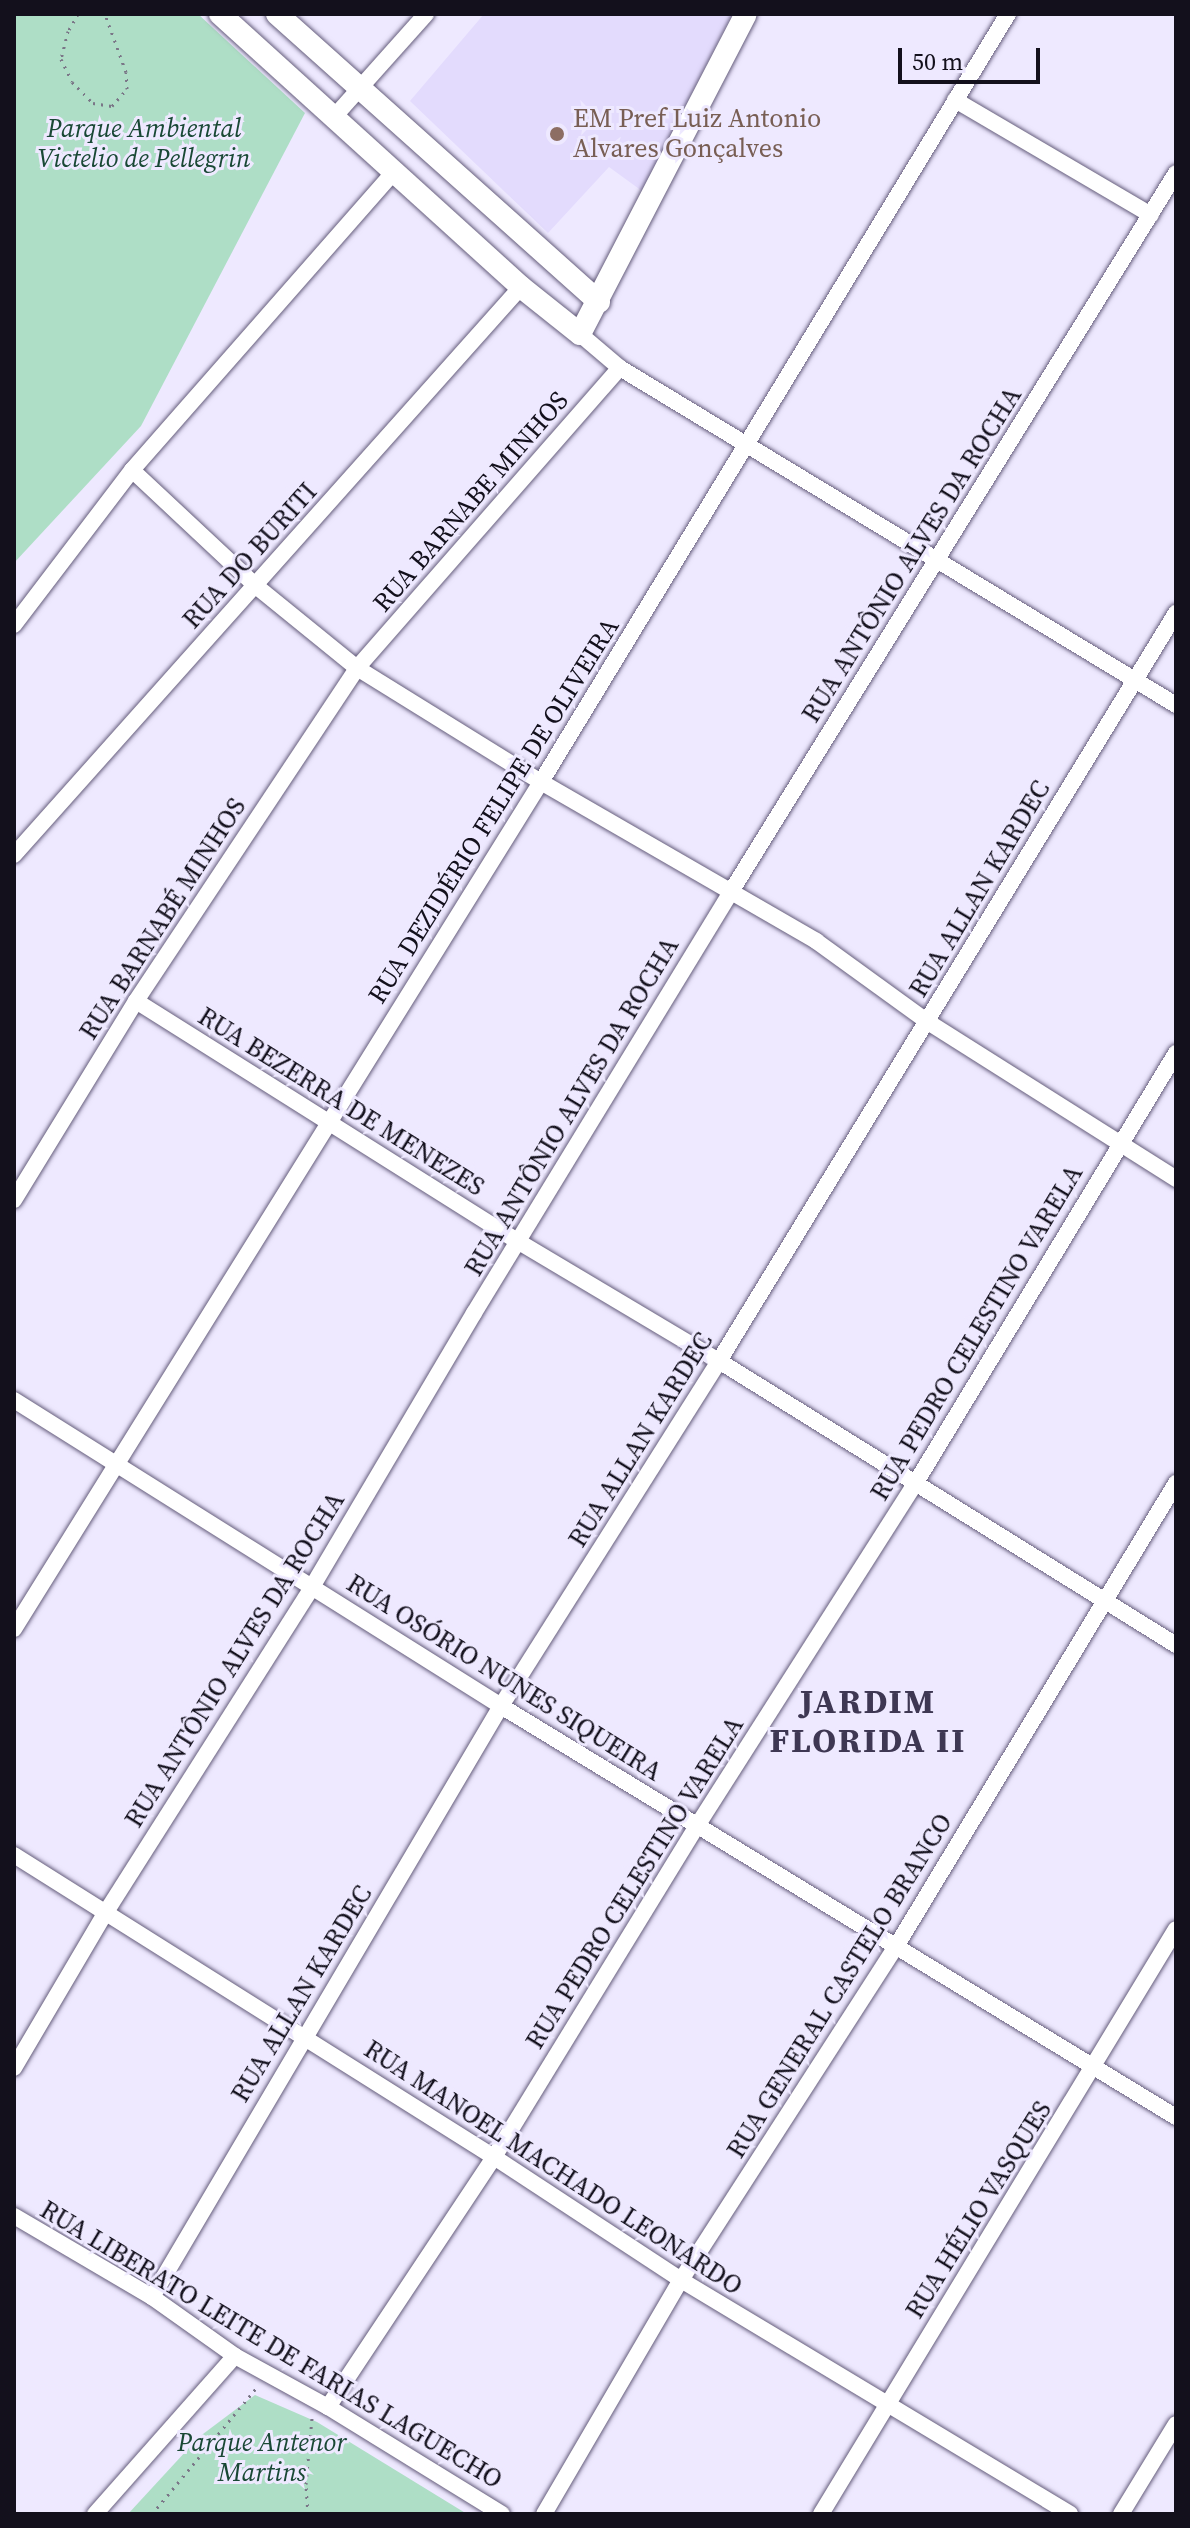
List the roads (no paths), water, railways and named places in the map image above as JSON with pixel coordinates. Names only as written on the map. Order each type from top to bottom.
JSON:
[{"type":"street","points":[[220,14],[521,287],[620,368],[940,559],[1176,705]]},
{"type":"street","points":[[277,14],[599,302]]},
{"type":"street","points":[[334,117],[426,14]]},
{"type":"street","points":[[580,334],[746,14]]},
{"type":"street","name":"RUA DEZIDÉRIO FELIPE DE OLIVEIRA","points":[[14,1629],[541,782],[1008,14]]},
{"type":"street","points":[[955,100],[1151,215]]},
{"type":"street","points":[[14,625],[132,470],[395,171]]},
{"type":"street","name":"RUA ANTÔNIO ALVES DA ROCHA","points":[[14,2068],[106,1912],[312,1587],[474,1313],[732,890],[940,559],[1176,173]]},
{"type":"street","name":"RUA DO BURITI","points":[[14,855],[521,287]]},
{"type":"street","name":"RUA BARNABE MINHOS","points":[[357,668],[620,368]]},
{"type":"street","points":[[132,470],[256,586],[357,668],[541,782],[816,941],[928,1022],[1176,1179]]},
{"type":"street","name":"RUA ALLAN KARDEC","points":[[152,2297],[501,1706],[719,1361],[1176,613]]},
{"type":"street","name":"RUA BARNABÉ MINHOS","points":[[14,1200],[136,1001],[357,668]]},
{"type":"street","name":"RUA BEZERRA DE MENEZES","points":[[136,1001],[519,1242],[719,1361],[1176,1645]]},
{"type":"street","name":"RUA PEDRO CELESTINO VARELA","points":[[320,2403],[494,2157],[697,1826],[915,1484],[1176,1053]]},
{"type":"street","name":"RUA OSÓRIO NUNES SIQUEIRA","points":[[14,1400],[501,1706],[1176,2117]]},
{"type":"street","name":"RUA GENERAL CASTELO BRANCO","points":[[544,2514],[681,2280],[897,1945],[1176,1483]]},
{"type":"street","name":"RUA MANOEL MACHADO LEONARDO","points":[[14,1855],[494,2157],[681,2280],[1070,2514]]},
{"type":"street","name":"RUA HÉLIO VASQUES","points":[[821,2514],[1176,1929]]},
{"type":"street","name":"RUA LIBERATO LEITE DE FARIAS LAGUECHO","points":[[14,2216],[152,2297],[235,2356],[320,2403],[502,2514]]},
{"type":"street","points":[[95,2514],[235,2356]]},
{"type":"street","points":[[1121,2514],[1176,2424]]},
{"type":"place","name":"EM Pref Luiz Antonio Alvares Gonçalves","points":[[557,134]]},
{"type":"district","name":"JARDIM FLORIDA II","points":[[868,1720]]},
{"type":"park label","name":"Parque Ambiental Victelio de Pellegrin","points":[[144,144]]},
{"type":"park label","name":"Parque Antenor Martins","points":[[262,2458]]}]
